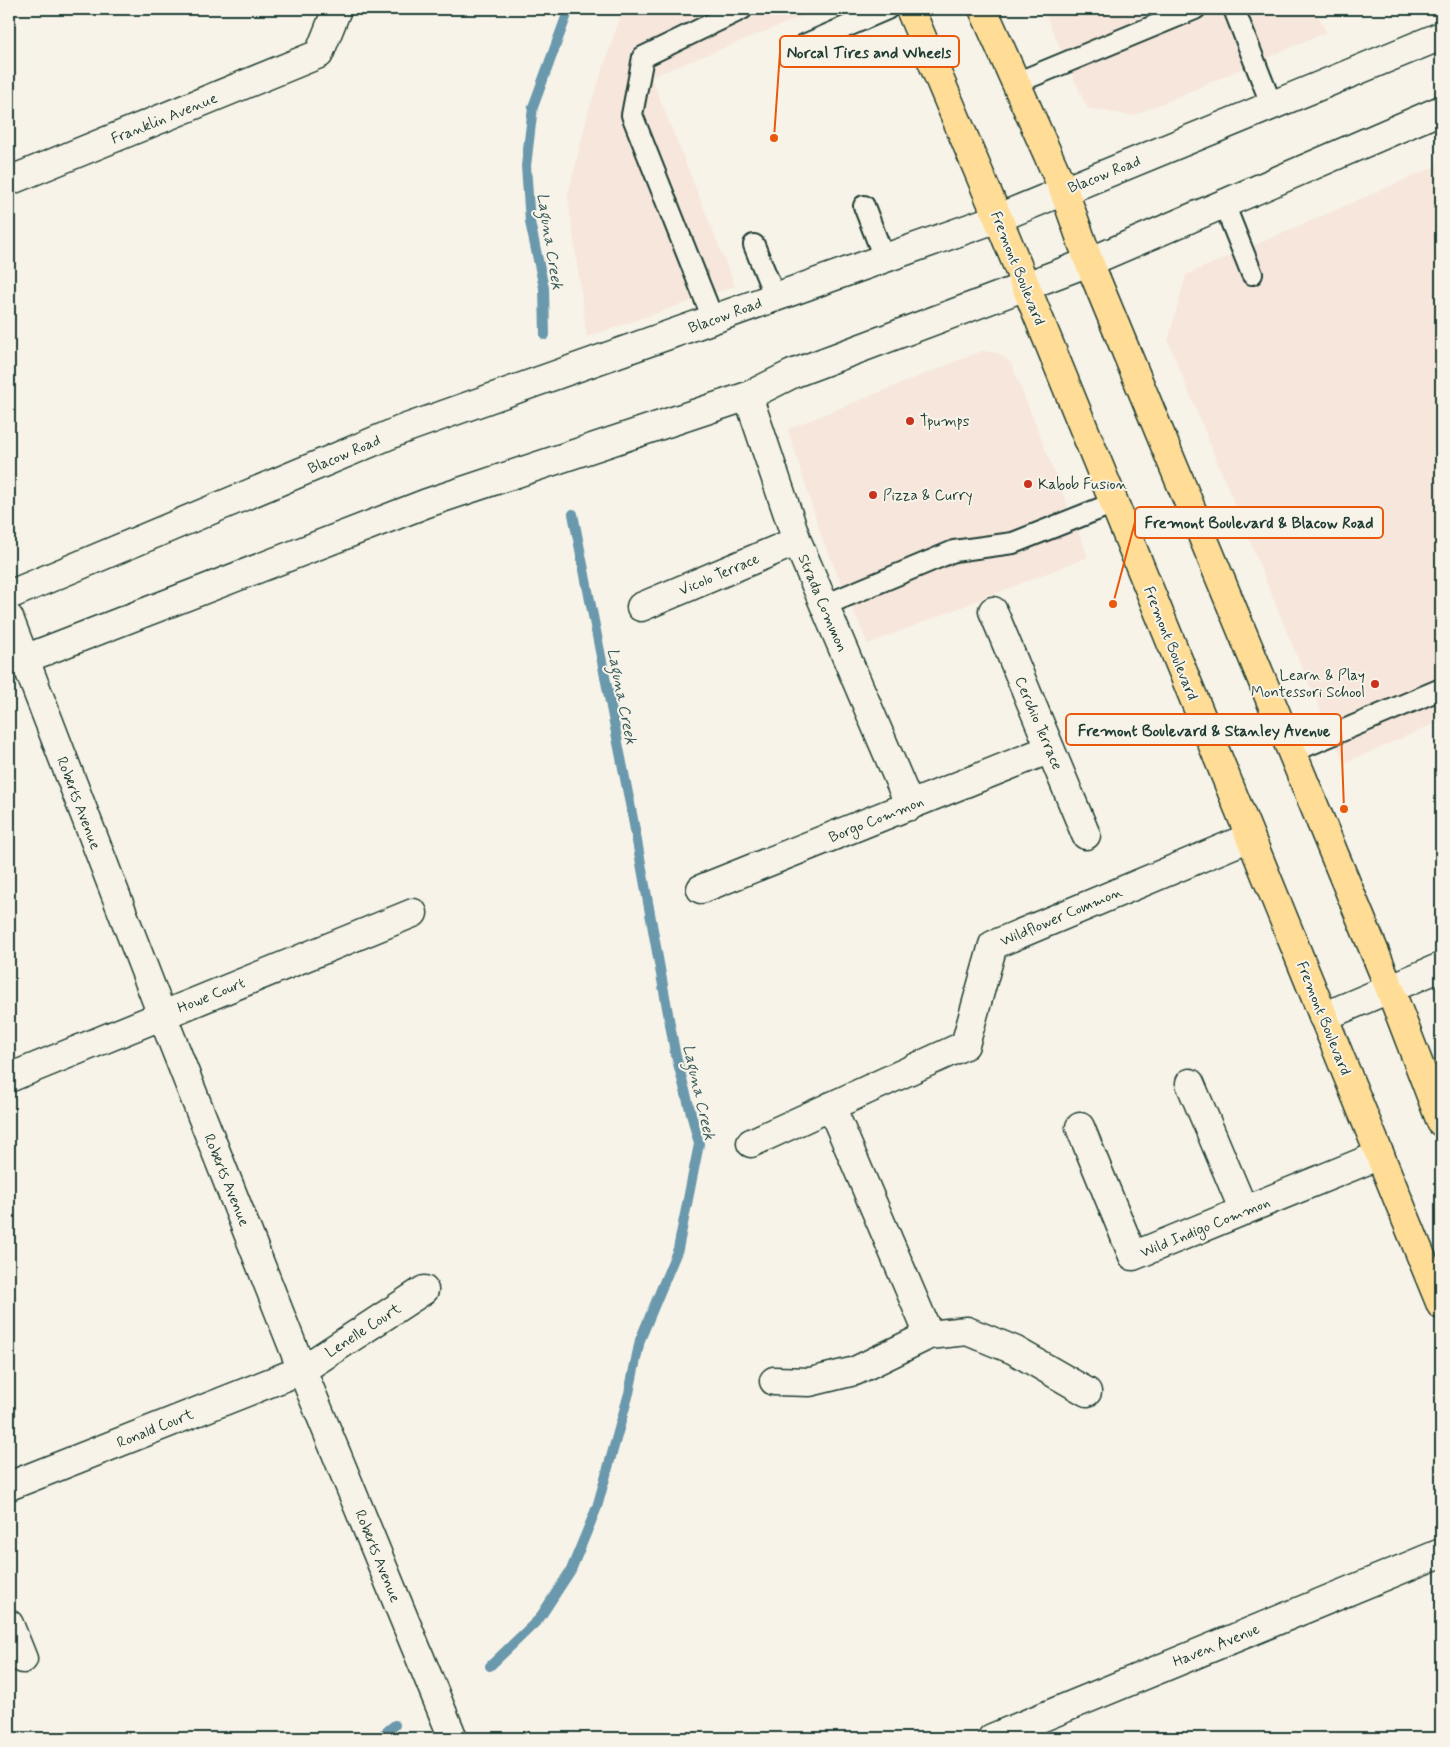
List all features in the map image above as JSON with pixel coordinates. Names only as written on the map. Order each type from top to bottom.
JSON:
[{"type":"main road","name":"Fremont Boulevard","points":[[910,9],[1026,286],[1441,1305]]},
{"type":"main road","points":[[984,9],[1064,191],[1089,262],[1390,989],[1441,1122]]},
{"type":"street","name":"Franklin Avenue","points":[[9,181],[319,54],[337,9]]},
{"type":"street","name":"Blacow Road","points":[[9,595],[401,430],[998,218],[1441,36]]},
{"type":"street","points":[[16,662],[427,503],[748,396],[792,374],[1089,262],[1441,110]]},
{"type":"street","name":"Strada Common","points":[[748,396],[797,541],[910,806]]},
{"type":"street","name":"Vicolo Terrace","points":[[641,607],[797,541]]},
{"type":"street","name":"Cerchio Terrace","points":[[993,611],[1086,834]]},
{"type":"street","name":"Roberts Avenue","points":[[9,618],[16,662],[162,1016],[302,1370],[453,1738]]},
{"type":"street","name":"Borgo Common","points":[[702,889],[1050,749]]},
{"type":"street","name":"Wildflower Common","points":[[751,1143],[965,1045],[993,945],[1250,837]]},
{"type":"street","name":"Howe Court","points":[[9,1078],[414,913]]},
{"type":"street","points":[[1324,1017],[1441,967]]},
{"type":"street","points":[[1190,1083],[1244,1211]]},
{"type":"street","points":[[831,1106],[929,1335]]},
{"type":"street","name":"Wild Indigo Common","points":[[1080,1127],[1132,1256],[1380,1155]]},
{"type":"street","name":"Lenelle Court","points":[[302,1370],[424,1290]]},
{"type":"street","points":[[774,1381],[810,1382],[855,1371],[929,1335],[967,1331],[1014,1350],[1087,1392]]},
{"type":"street","name":"Ronald Court","points":[[9,1486],[302,1370]]},
{"type":"street","name":"Haven Avenue","points":[[992,1738],[1441,1553]]},
{"type":"street","points":[[9,1624],[23,1659]]},
{"type":"lane","points":[[713,319],[632,115],[643,57],[742,9]]},
{"type":"lane","points":[[804,45],[887,9]]},
{"type":"lane","points":[[1016,83],[1195,9]]},
{"type":"lane","points":[[1234,9],[1272,106]]},
{"type":"lane","points":[[1224,204],[1252,274]]},
{"type":"lane","points":[[864,206],[884,258]]},
{"type":"lane","points":[[754,245],[775,297]]},
{"type":"lane","points":[[825,605],[954,551],[1013,543],[1114,503]]},
{"type":"lane","points":[[1292,752],[1441,688]]},
{"type":"shaded area","points":[[623,9],[821,9],[651,77],[735,286],[587,337],[568,196],[588,113]]},
{"type":"shaded area","points":[[1043,9],[1315,9],[1326,32],[1133,116],[1087,108]]},
{"type":"shaded area","points":[[1441,164],[1441,721],[1344,763],[1293,647],[1168,341],[1186,275]]},
{"type":"shaded area","points":[[982,351],[998,353],[1011,363],[1088,557],[868,644],[822,538],[788,429]]},
{"type":"waterway","name":"Laguna Creek","points":[[545,335],[544,288],[530,222],[526,166],[533,107],[569,9]]},
{"type":"waterway","name":"Laguna Creek","points":[[490,1666],[539,1619],[571,1570],[597,1507],[629,1393],[640,1340],[678,1249],[699,1144],[675,1052],[633,819],[573,514]]},
{"type":"waterway","name":"Laguna Creek","points":[[379,1738],[395,1725]]},
{"type":"place","name":"Norcal Tires and Wheels","points":[[774,138]]},
{"type":"place","name":"Tpumps","points":[[910,421]]},
{"type":"place","name":"Kabob Fusion","points":[[1028,484]]},
{"type":"place","name":"Pizza & Curry","points":[[873,495]]},
{"type":"place","name":"Fremont Boulevard & Blacow Road","points":[[1113,604]]},
{"type":"place","name":"Learn & Play Montessori School","points":[[1375,684]]},
{"type":"place","name":"Fremont Boulevard & Stanley Avenue","points":[[1344,809]]}]
